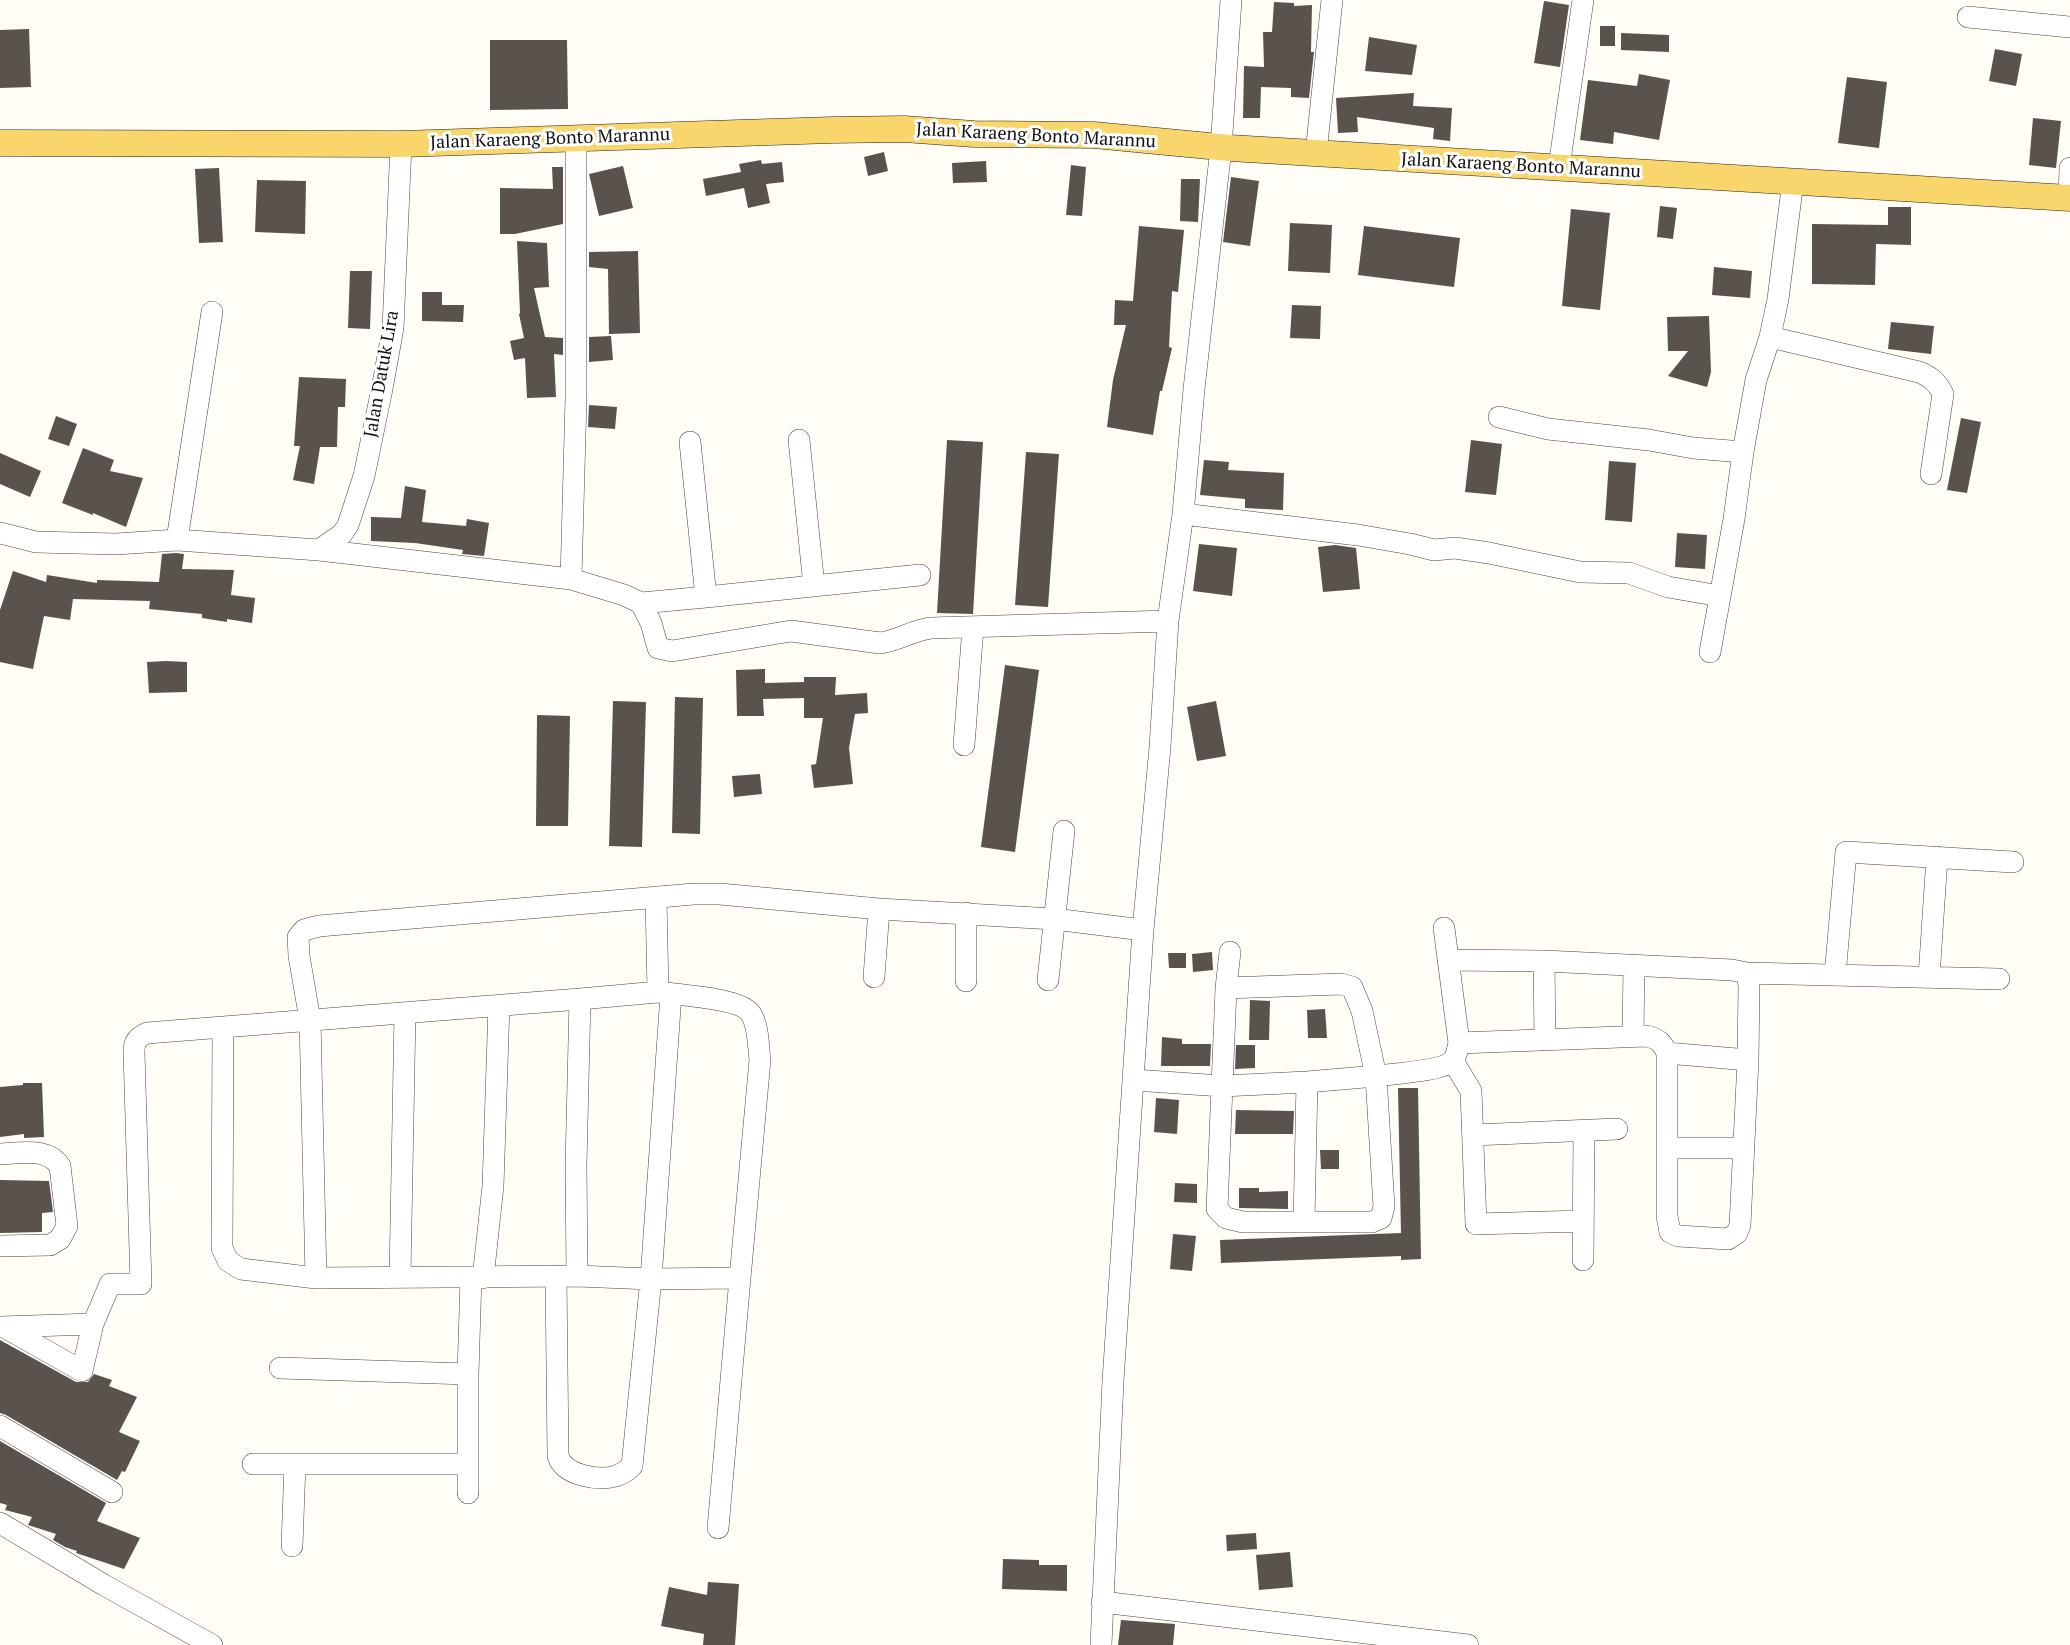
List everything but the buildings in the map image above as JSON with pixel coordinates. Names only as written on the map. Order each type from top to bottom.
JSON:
[{"type":"main road","name":"Jalan Karaeng Bonto Marannu","points":[[0,143],[401,144],[832,129],[904,129],[974,134],[1094,135],[1221,148],[2069,198]]},
{"type":"street","points":[[1101,1645],[1113,1381],[1143,930],[1160,747],[1168,621],[1183,514],[1194,389],[1221,148],[1232,0]]},
{"type":"street","points":[[1316,153],[1332,0]]},
{"type":"street","points":[[1559,167],[1583,0]]},
{"type":"street","points":[[1968,17],[2070,27]]},
{"type":"street","points":[[571,579],[576,388],[576,139]]},
{"type":"street","name":"Jalan Datuk Lira","points":[[319,550],[342,534],[351,519],[364,476],[382,389],[393,328],[401,144]]},
{"type":"street","points":[[2069,198],[2070,168]]},
{"type":"street","points":[[1710,652],[1756,380],[1779,299],[1793,180]]},
{"type":"street","points":[[177,540],[212,312]]},
{"type":"street","points":[[1770,337],[1919,372],[1931,377],[1939,385],[1943,394],[1931,474]]},
{"type":"street","points":[[1499,417],[1548,429],[1649,440],[1693,448],[1743,452]]},
{"type":"street","points":[[799,440],[814,586]]},
{"type":"street","points":[[690,442],[706,597]]},
{"type":"street","points":[[1183,514],[1358,535],[1434,550],[1455,548],[1580,572],[1629,573],[1668,587],[1720,596]]},
{"type":"street","points":[[0,533],[36,542],[53,543],[145,544],[177,540],[319,550],[571,579],[624,595],[641,603],[920,575]]},
{"type":"street","points":[[641,603],[651,623],[658,648],[672,651],[791,631],[880,643],[922,629],[1168,621]]},
{"type":"street","points":[[964,745],[973,627]]},
{"type":"street","points":[[1048,980],[1064,831]]},
{"type":"street","points":[[1835,975],[1846,852],[2013,862]]},
{"type":"street","points":[[1929,977],[1937,857]]},
{"type":"street","points":[[316,1278],[310,1020],[298,937],[304,930],[319,926],[694,894],[720,894],[879,909],[1054,919],[1143,930]]},
{"type":"street","points":[[556,1276],[558,1456],[560,1463],[574,1473],[608,1478],[618,1476],[632,1466],[651,1279],[665,993],[656,898]]},
{"type":"street","points":[[874,977],[879,909]]},
{"type":"street","points":[[966,913],[966,981]]},
{"type":"street","points":[[1444,928],[1456,1052],[1471,1091],[1476,1224],[1582,1221]]},
{"type":"street","points":[[1226,988],[1341,984],[1352,987],[1362,1011],[1376,1076],[1384,1206],[1381,1218],[1367,1223],[1231,1221],[1221,1215],[1217,1209],[1226,988],[1230,952]]},
{"type":"street","points":[[1448,960],[1544,961],[1747,973],[1999,979]]},
{"type":"street","points":[[1544,961],[1545,1039]]},
{"type":"street","points":[[1633,1036],[1634,965]]},
{"type":"street","points":[[1134,1080],[1222,1086],[1307,1082],[1440,1067],[1456,1052],[1545,1039],[1647,1036],[1663,1044],[1667,1053],[1667,1216],[1671,1232],[1678,1236],[1728,1239],[1737,1233],[1740,1225],[1748,1060],[1749,986],[1747,973]]},
{"type":"street","points":[[2,1327],[82,1371],[93,1324],[110,1284],[141,1284],[134,1045],[141,1035],[665,993],[734,1003],[751,1012],[756,1024],[760,1060],[718,1528]]},
{"type":"street","points":[[577,1275],[576,1165],[580,999]]},
{"type":"street","points":[[468,1493],[468,1374],[477,1277],[493,1186],[499,1005]]},
{"type":"street","points":[[400,1276],[405,1013]]},
{"type":"street","points":[[223,1027],[222,1248],[228,1262],[241,1269],[316,1278],[577,1275],[651,1279],[740,1278]]},
{"type":"street","points":[[1667,1053],[1748,1060]]},
{"type":"street","points":[[1304,1222],[1307,1082]]},
{"type":"street","points":[[1473,1135],[1617,1129]]},
{"type":"street","points":[[1583,1260],[1584,1131]]},
{"type":"street","points":[[1667,1148],[1744,1148]]},
{"type":"street","points":[[0,1154],[37,1153],[48,1154],[55,1159],[60,1166],[67,1226],[60,1239],[50,1245],[0,1246]]},
{"type":"street","points":[[2,1327],[93,1324]]},
{"type":"street","points":[[280,1368],[468,1374]]},
{"type":"street","points":[[0,1426],[112,1492]]},
{"type":"street","points":[[254,1464],[468,1464]]},
{"type":"street","points":[[292,1546],[295,1464]]},
{"type":"street","points":[[0,1523],[104,1586],[212,1645]]},
{"type":"street","points":[[1102,1602],[1468,1645]]}]
